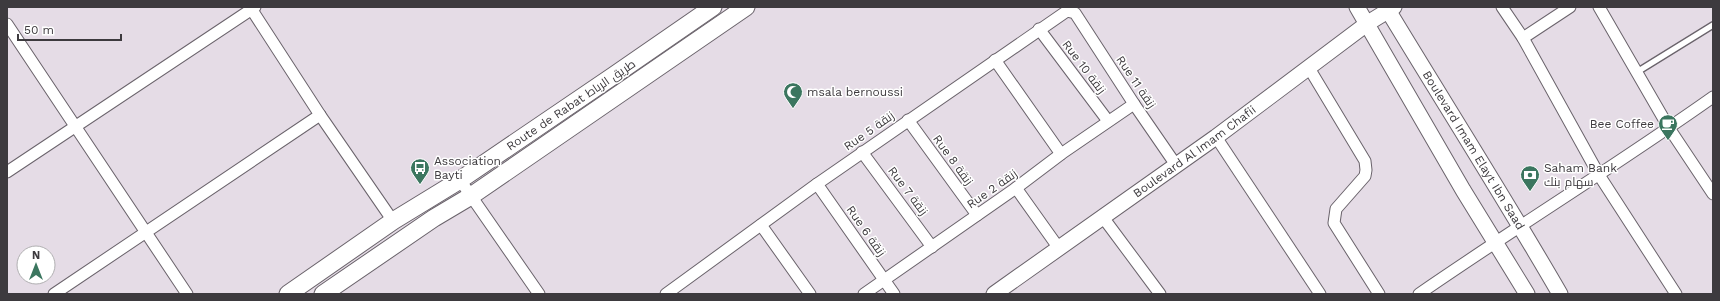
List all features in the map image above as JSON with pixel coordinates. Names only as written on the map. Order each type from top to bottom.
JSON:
[{"type":"main road","name":"Route de Rabat طريق الرباط","points":[[288,294],[393,221],[460,180],[713,7]]},
{"type":"main road","name":"Route de Rabat طريق الرباط","points":[[323,294],[434,218],[471,196],[746,7]]},
{"type":"street","points":[[1357,7],[1368,23],[1413,105],[1527,294]]},
{"type":"street","points":[[1502,7],[1523,38],[1599,175],[1676,294]]},
{"type":"street","points":[[1523,38],[1570,7]]},
{"type":"street","points":[[1599,7],[1669,128],[1713,194]]},
{"type":"street","points":[[7,172],[167,67],[252,8],[320,115],[393,221]]},
{"type":"street","name":"Boulevard Al Imam Chafii","points":[[994,294],[1058,247],[1216,137],[1389,8]]},
{"type":"street","name":"Boulevard Imam Elayt Ibn Saad","points":[[1389,8],[1436,90],[1520,225],[1560,294]]},
{"type":"street","name":"Rue 5 زنقة","points":[[666,294],[862,152],[1039,29],[1066,11],[1075,13]]},
{"type":"street","name":"Rue 11 زنقة","points":[[1075,13],[1134,104],[1176,165]]},
{"type":"street","points":[[7,24],[187,294]]},
{"type":"street","name":"Rue 10 زنقة","points":[[1039,29],[1108,121]]},
{"type":"street","points":[[995,60],[1061,154]]},
{"type":"street","points":[[1309,68],[1365,161],[1365,176],[1336,209],[1334,223],[1379,294]]},
{"type":"street","points":[[1420,294],[1520,225],[1599,175],[1713,97]]},
{"type":"street","name":"Rue 2 زنقة","points":[[864,294],[1134,104]]},
{"type":"street","points":[[54,294],[320,115]]},
{"type":"street","name":"Rue 8 زنقة","points":[[908,120],[977,215]]},
{"type":"street","points":[[1216,137],[1320,294]]},
{"type":"street","name":"Rue 7 زنقة","points":[[862,152],[932,246]]},
{"type":"street","points":[[460,180],[539,294]]},
{"type":"street","name":"Rue 6 زنقة","points":[[817,184],[894,294]]},
{"type":"street","points":[[1016,188],[1058,247]]},
{"type":"street","points":[[1102,216],[1160,294]]},
{"type":"street","points":[[761,225],[810,294]]},
{"type":"lane","points":[[1637,72],[1713,25]]},
{"type":"place","name":"msala bernoussi","points":[[793,109]]},
{"type":"place","name":"Bee Coffee","points":[[1668,141]]},
{"type":"place","name":"Association Bayti","points":[[420,185]]},
{"type":"place","name":"Saham Bank سهام بنك","points":[[1530,192]]}]
